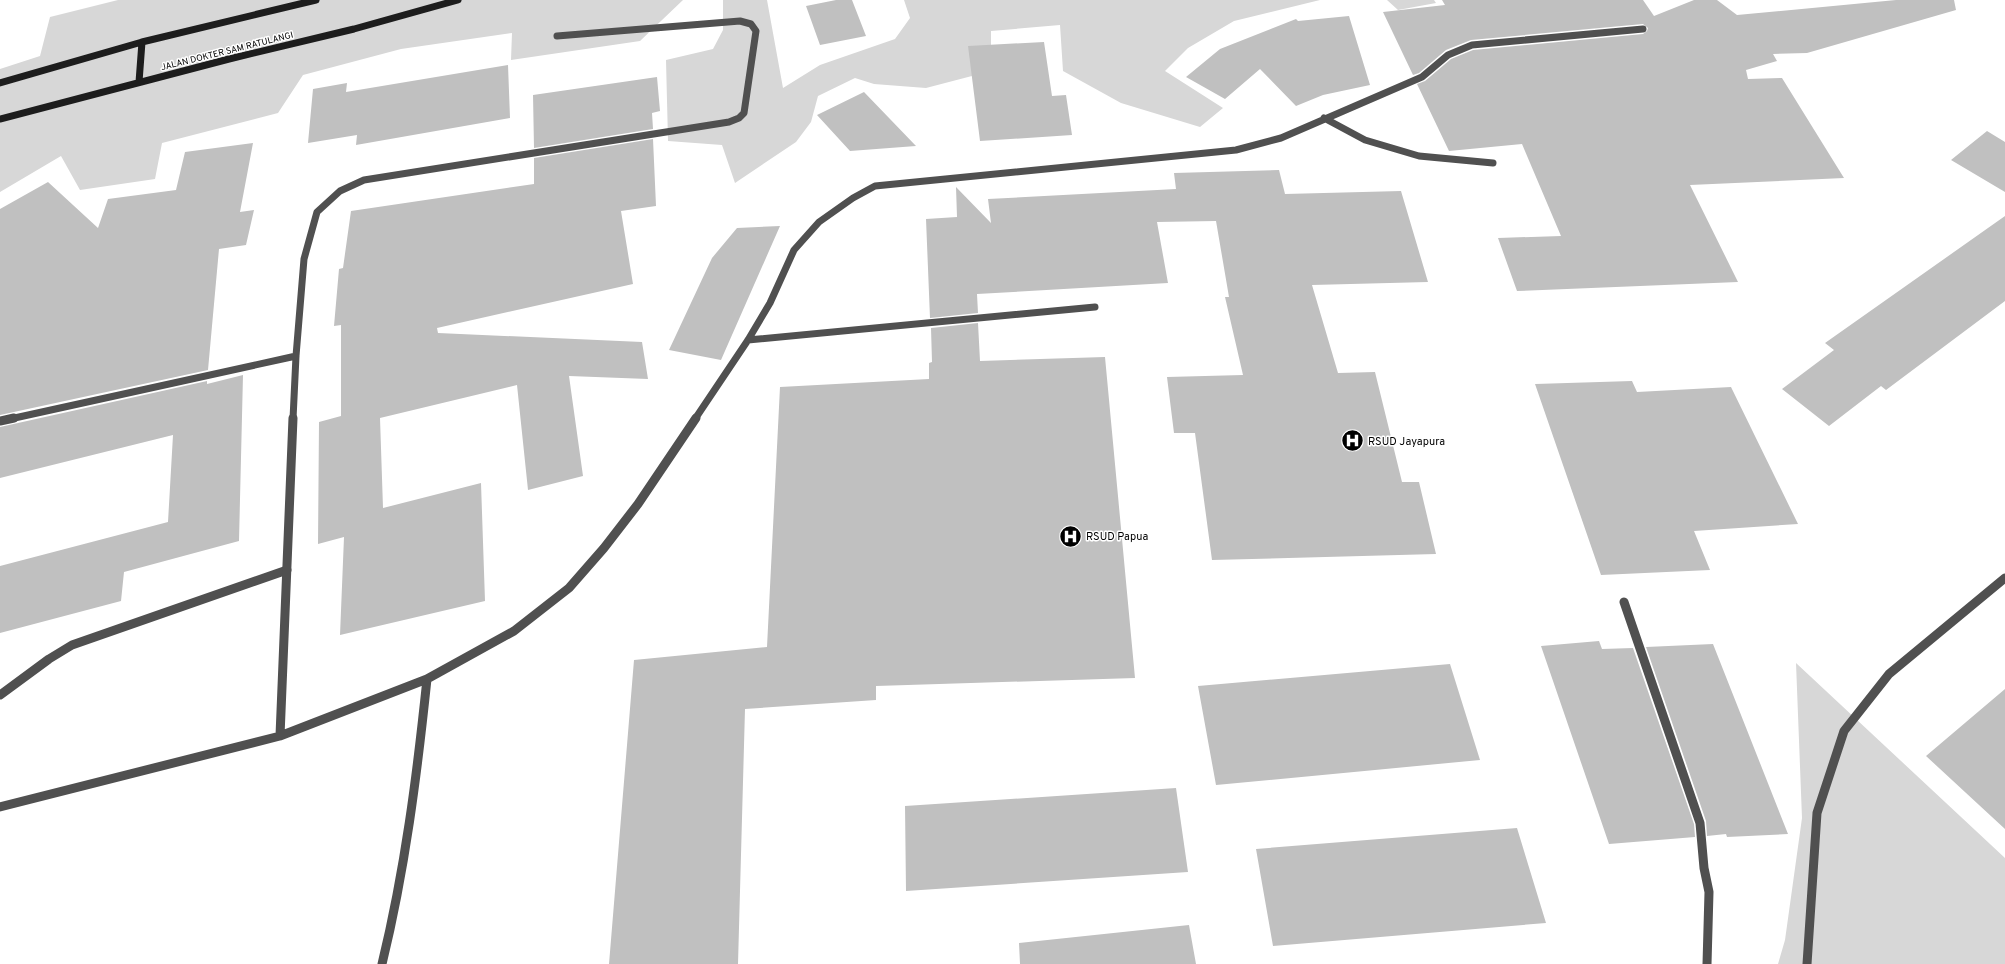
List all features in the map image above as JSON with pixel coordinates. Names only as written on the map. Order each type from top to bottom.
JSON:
[{"type":"main road","points":[[0,83],[142,42],[316,0]]},
{"type":"main road","name":"JALAN DOKTER SAM RATULANGI","points":[[0,119],[229,59],[354,29],[458,0]]},
{"type":"main road","points":[[139,82],[142,42]]},
{"type":"street","points":[[280,736],[296,356],[304,259],[318,212],[340,191],[364,180],[400,173],[729,122],[739,118],[744,113],[756,31],[751,24],[740,21],[557,36]]},
{"type":"street","points":[[0,807],[280,736],[427,679],[514,631],[569,588],[604,548],[638,504],[748,340],[770,303],[794,250],[820,222],[852,198],[875,186],[1236,150],[1280,138],[1324,118],[1422,78],[1434,69],[1441,60],[1453,52],[1472,45],[1643,29]]},
{"type":"street","points":[[1324,118],[1365,140],[1419,156],[1493,163]]},
{"type":"street","points":[[748,340],[1095,307]]},
{"type":"street","points":[[0,421],[296,356]]},
{"type":"street","points":[[0,694],[72,645],[287,570]]},
{"type":"street","points":[[1808,964],[1817,813],[1844,732],[1889,674],[2005,578]]},
{"type":"street","points":[[1624,602],[1700,823],[1704,868],[1710,892],[1707,964]]},
{"type":"street","points":[[382,964],[402,875],[416,789],[427,679]]},
{"type":"shaded area","points":[[118,0],[683,0],[640,41],[511,60],[512,33],[401,49],[303,75],[278,113],[162,143],[155,179],[80,190],[61,156],[0,192],[0,69],[40,56],[50,17]]},
{"type":"shaded area","points":[[723,0],[767,0],[783,88],[820,65],[895,39],[910,18],[904,0],[1320,0],[1234,21],[1188,48],[1165,71],[1223,108],[1200,127],[1121,103],[1063,71],[1060,25],[991,31],[991,71],[926,88],[874,84],[855,78],[818,96],[811,122],[796,142],[735,183],[722,145],[668,141],[666,60],[713,49],[723,30]]},
{"type":"shaded area","points":[[1387,0],[1434,0],[1436,3],[1398,10]]},
{"type":"shaded area","points":[[1796,663],[2005,858],[2005,964],[1778,964],[1785,940],[1802,818]]},
{"type":"building","points":[[836,0],[852,0],[866,36],[820,45],[806,6]]},
{"type":"building","points":[[1442,0],[1643,0],[1654,16],[1694,0],[1717,0],[1737,15],[1896,0],[1954,0],[1956,10],[1807,53],[1773,54],[1777,61],[1746,70],[1748,79],[1782,78],[1844,178],[1690,185],[1738,282],[1517,291],[1498,238],[1561,236],[1522,144],[1449,151],[1417,84],[1425,81],[1451,59],[1473,50],[1643,34],[1648,28],[1643,24],[1471,40],[1446,50],[1419,73],[1413,75],[1383,12],[1445,5]]},
{"type":"building","points":[[1349,16],[1370,85],[1323,95],[1296,106],[1260,69],[1225,99],[1186,77],[1220,49],[1296,19],[1298,21]]},
{"type":"building","points":[[1044,42],[1052,96],[1066,95],[1072,135],[980,141],[968,46]]},
{"type":"building","points":[[508,65],[510,118],[356,145],[357,135],[308,143],[313,89],[347,83],[346,92]]},
{"type":"building","points":[[657,77],[660,111],[652,113],[653,129],[534,148],[533,95]]},
{"type":"building","points":[[864,92],[916,146],[850,151],[817,115]]},
{"type":"building","points":[[1987,131],[2005,142],[2005,192],[1951,160]]},
{"type":"building","points":[[653,139],[656,206],[621,211],[633,284],[437,328],[438,333],[642,342],[648,379],[569,376],[583,476],[528,490],[517,385],[380,418],[383,508],[481,483],[485,601],[340,635],[344,537],[318,544],[319,422],[341,416],[341,325],[334,326],[339,269],[343,268],[351,211],[534,184],[534,158]]},
{"type":"building","points":[[253,143],[240,212],[254,210],[246,245],[219,249],[208,370],[0,415],[0,209],[48,182],[98,228],[108,199],[176,190],[185,152]]},
{"type":"building","points":[[1279,170],[1285,194],[1401,191],[1428,282],[1312,285],[1338,373],[1375,372],[1402,482],[1419,482],[1436,554],[1212,560],[1195,433],[1174,433],[1167,377],[1243,375],[1225,297],[1229,297],[1216,221],[1157,222],[1168,283],[977,294],[978,313],[930,318],[926,219],[957,217],[956,187],[991,223],[988,199],[1176,189],[1174,173]]},
{"type":"building","points":[[2005,216],[2005,301],[1886,390],[1881,386],[1829,426],[1782,389],[1834,350],[1825,343]]},
{"type":"building","points":[[780,226],[721,360],[669,350],[712,258],[737,228]]},
{"type":"building","points":[[978,323],[980,361],[1105,357],[1135,678],[876,686],[876,700],[745,709],[738,964],[609,964],[634,660],[767,647],[780,387],[929,379],[929,363],[932,362],[931,328]]},
{"type":"building","points":[[243,375],[239,541],[124,572],[121,601],[0,633],[0,566],[168,522],[173,435],[0,478],[0,427],[207,381],[207,384]]},
{"type":"building","points":[[1632,381],[1637,392],[1731,387],[1798,524],[1694,531],[1710,570],[1601,575],[1535,384]]},
{"type":"building","points":[[1599,641],[1602,649],[1633,648],[1694,824],[1695,837],[1609,844],[1541,646]]},
{"type":"building","points":[[1713,644],[1788,834],[1727,837],[1726,834],[1707,836],[1706,821],[1646,647]]},
{"type":"building","points":[[1450,664],[1480,760],[1216,785],[1198,686]]},
{"type":"building","points":[[2005,689],[2005,829],[1926,756]]},
{"type":"building","points":[[1176,788],[1188,872],[906,891],[905,806]]},
{"type":"building","points":[[1517,828],[1546,923],[1273,946],[1256,849]]},
{"type":"building","points":[[1189,925],[1196,964],[1020,964],[1019,943]]},
{"type":"place","name":"RSUD Jayapura","points":[[1353,441]]},
{"type":"place","name":"RSUD Papua","points":[[1071,536]]}]
